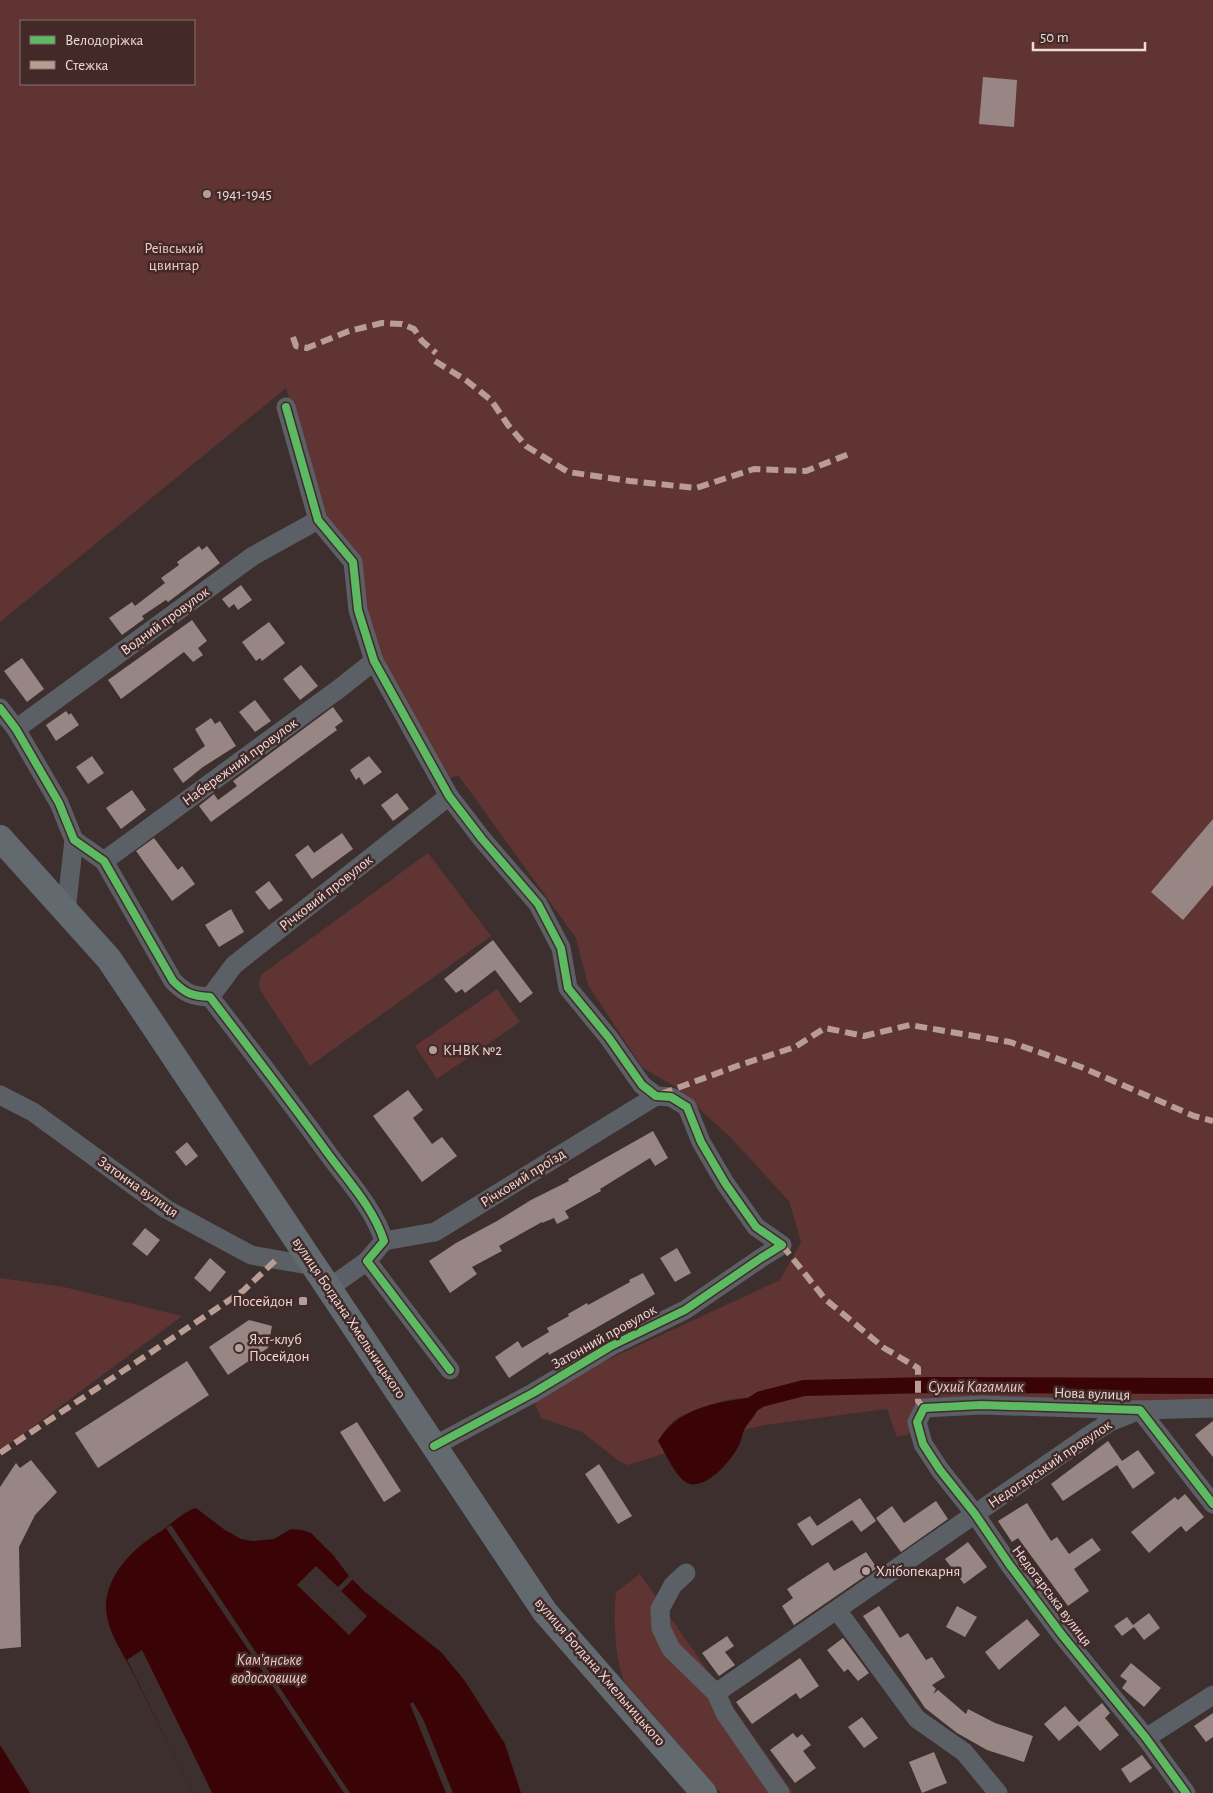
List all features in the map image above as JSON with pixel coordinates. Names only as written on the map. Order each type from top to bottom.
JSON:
[{"type":"main road","name":"вулиця Богдана Хмельницького","points":[[0,838],[109,959],[284,1224],[329,1288],[545,1612],[704,1793]]},
{"type":"street","points":[[286,407],[318,520],[354,562],[358,610],[374,660],[449,796],[482,839],[538,904],[561,948],[568,988],[609,1038],[642,1085],[656,1096]]},
{"type":"street","name":"Водний провулок","points":[[16,729],[253,556],[318,520]]},
{"type":"street","name":"Набережний провулок","points":[[104,861],[340,688],[374,660]]},
{"type":"street","points":[[0,708],[16,729],[59,803],[74,840],[66,911]]},
{"type":"street","name":"Річковий провулок","points":[[210,997],[234,965],[449,796]]},
{"type":"street","points":[[74,840],[104,861],[173,981],[183,991],[194,996],[210,997],[302,1117],[368,1208],[384,1241],[367,1261],[329,1288]]},
{"type":"street","name":"Затонна вулиця","points":[[0,1095],[33,1112],[174,1214],[251,1255],[314,1266]]},
{"type":"street","name":"Річковий проїзд","points":[[384,1241],[435,1232],[656,1096]]},
{"type":"street","name":"Затонний провулок","points":[[434,1446],[532,1393],[611,1346],[685,1310],[782,1245],[756,1227],[730,1191],[701,1142],[687,1107],[671,1096],[656,1096]]},
{"type":"street","points":[[367,1261],[450,1370]]},
{"type":"street","name":"Нова вулиця","points":[[924,1408],[981,1405],[1140,1410],[1213,1504]]},
{"type":"street","name":"Недогарська вулиця","points":[[924,1408],[917,1422],[922,1444],[1062,1635],[1146,1738],[1186,1793]]},
{"type":"street","points":[[1140,1410],[1213,1408]]},
{"type":"street","name":"Недогарський провулок","points":[[716,1693],[1102,1427],[1140,1410]]},
{"type":"street","points":[[686,1572],[673,1585],[660,1609],[661,1628],[671,1649],[716,1693],[725,1713],[780,1793]]},
{"type":"street","points":[[837,1610],[917,1719],[964,1752],[998,1793]]},
{"type":"street","points":[[1146,1738],[1213,1695]]},
{"type":"green space","name":"Реївський цвинтар","points":[[0,0],[1213,0],[1213,1402],[919,1402],[913,1433],[897,1437],[887,1409],[764,1425],[744,1430],[757,1412],[759,1401],[752,1398],[730,1399],[705,1406],[676,1419],[658,1441],[666,1453],[628,1465],[619,1461],[582,1432],[541,1418],[535,1404],[540,1391],[780,1280],[801,1242],[789,1201],[731,1138],[677,1088],[642,1067],[588,985],[576,938],[458,775],[447,780],[383,663],[321,506],[286,388],[0,622]]},
{"type":"green space","points":[[428,853],[491,936],[310,1066],[260,990],[261,975]]},
{"type":"green space","points":[[497,989],[520,1022],[437,1079],[415,1046]]},
{"type":"green space","points":[[0,1278],[64,1287],[182,1316],[0,1451]]},
{"type":"green space","points":[[640,1574],[793,1793],[721,1793],[624,1681],[616,1638],[616,1592]]},
{"type":"water","points":[[747,1398],[758,1400],[758,1408],[744,1430],[739,1445],[731,1458],[719,1472],[704,1482],[690,1484],[685,1482],[676,1472],[658,1441],[666,1430],[675,1421],[697,1409],[721,1402]]},
{"type":"water","name":"Кам'янське водосховище","points":[[196,1508],[225,1530],[241,1539],[253,1541],[274,1539],[291,1529],[311,1533],[365,1592],[441,1652],[465,1681],[505,1744],[521,1793],[193,1793],[116,1642],[109,1623],[106,1604],[112,1582],[124,1562],[149,1539],[181,1516]]},
{"type":"water","points":[[0,1745],[30,1793],[0,1793]]},
{"type":"pier","points":[[171,1525],[350,1793],[344,1793],[166,1528]]},
{"type":"pier","points":[[316,1566],[338,1587],[349,1576],[353,1579],[341,1591],[367,1616],[349,1635],[297,1585]]},
{"type":"pier","points":[[142,1650],[212,1793],[193,1793],[127,1660]]},
{"type":"pier","points":[[413,1702],[423,1719],[453,1793],[446,1793],[410,1704]]},
{"type":"building","points":[[983,77],[1017,80],[1014,127],[979,124]]},
{"type":"building","points":[[199,546],[202,550],[207,546],[220,563],[168,602],[166,600],[142,616],[144,619],[122,635],[109,618],[132,602],[135,606],[165,583],[161,578],[179,565],[177,562]]},
{"type":"building","points":[[241,585],[252,600],[238,610],[234,604],[229,608],[222,599]]},
{"type":"building","points":[[192,620],[207,641],[198,648],[203,655],[193,662],[184,652],[121,699],[108,680]]},
{"type":"building","points":[[269,622],[285,643],[262,661],[260,658],[256,661],[242,642]]},
{"type":"building","points":[[22,658],[44,689],[27,702],[4,671]]},
{"type":"building","points":[[301,665],[318,686],[300,700],[283,679]]},
{"type":"building","points":[[255,700],[271,721],[255,732],[239,712]]},
{"type":"building","points":[[333,707],[343,721],[335,727],[337,730],[211,822],[199,806],[214,794],[218,800],[237,786],[233,781]]},
{"type":"building","points":[[66,711],[69,715],[71,713],[79,725],[56,741],[46,725]]},
{"type":"building","points":[[211,718],[215,724],[220,721],[236,746],[203,767],[183,783],[173,769],[205,746],[195,729]]},
{"type":"building","points":[[92,756],[104,773],[88,784],[76,767]]},
{"type":"building","points":[[369,756],[382,772],[364,785],[359,777],[356,780],[350,770]]},
{"type":"building","points":[[132,790],[146,810],[121,829],[106,808]]},
{"type":"building","points":[[397,793],[409,809],[393,821],[381,805]]},
{"type":"building","points":[[1213,819],[1213,885],[1183,920],[1151,892]]},
{"type":"building","points":[[342,833],[353,849],[312,879],[295,855],[308,845],[314,853]]},
{"type":"building","points":[[154,838],[178,870],[182,866],[195,884],[172,901],[136,851]]},
{"type":"building","points":[[269,881],[283,900],[269,910],[255,892]]},
{"type":"building","points":[[231,909],[244,932],[219,947],[205,925]]},
{"type":"building","points":[[493,940],[533,993],[520,1003],[495,970],[465,993],[462,989],[456,993],[444,979]]},
{"type":"building","points":[[408,1090],[423,1110],[413,1118],[432,1144],[442,1137],[457,1156],[422,1182],[373,1116]]},
{"type":"building","points":[[653,1131],[668,1158],[655,1166],[650,1158],[600,1189],[601,1191],[565,1211],[569,1218],[557,1224],[554,1218],[542,1222],[499,1246],[502,1251],[472,1267],[477,1274],[450,1293],[429,1261],[456,1243],[531,1200],[569,1181],[568,1179]]},
{"type":"building","points":[[187,1142],[198,1156],[186,1166],[175,1152]]},
{"type":"building","points":[[145,1228],[160,1240],[147,1256],[132,1244]]},
{"type":"building","points":[[677,1248],[691,1273],[675,1282],[660,1258]]},
{"type":"building","points":[[210,1258],[226,1272],[210,1292],[194,1278]]},
{"type":"building","points":[[643,1273],[655,1294],[549,1355],[548,1352],[509,1378],[495,1357],[518,1341],[522,1348],[549,1332],[547,1328],[569,1316],[568,1314],[587,1303],[588,1305]]},
{"type":"building","name":"Яхт-клуб Посейдон","points":[[249,1320],[272,1326],[268,1348],[228,1375],[209,1347]]},
{"type":"building","points":[[187,1361],[209,1395],[98,1468],[75,1433]]},
{"type":"building","points":[[1213,1421],[1213,1457],[1195,1435]]},
{"type":"building","points":[[357,1422],[401,1491],[384,1502],[340,1432]]},
{"type":"building","points":[[1108,1441],[1122,1461],[1138,1450],[1155,1473],[1133,1489],[1117,1465],[1063,1501],[1051,1484]]},
{"type":"building","points":[[31,1460],[57,1492],[35,1515],[19,1547],[21,1647],[0,1649],[0,1487],[16,1463],[20,1468]]},
{"type":"building","points":[[599,1464],[632,1516],[618,1524],[585,1474]]},
{"type":"building","points":[[1185,1494],[1204,1517],[1186,1532],[1181,1526],[1149,1553],[1131,1532],[1175,1497],[1178,1500]]},
{"type":"building","points":[[860,1498],[876,1521],[861,1532],[852,1520],[812,1546],[797,1524],[810,1516],[817,1526]]},
{"type":"building","points":[[936,1501],[948,1519],[901,1552],[876,1518],[892,1506],[904,1523]]},
{"type":"building","points":[[1027,1503],[1051,1541],[1057,1537],[1069,1554],[1092,1538],[1101,1550],[1074,1569],[1089,1591],[1068,1606],[1018,1538],[1012,1542],[998,1521]]},
{"type":"building","points":[[968,1542],[987,1567],[964,1584],[945,1559]]},
{"type":"building","points":[[866,1552],[877,1568],[794,1625],[782,1606],[793,1598],[787,1589],[828,1562],[834,1571]]},
{"type":"building","points":[[879,1606],[900,1638],[908,1633],[926,1660],[932,1657],[945,1677],[932,1685],[936,1689],[933,1694],[938,1690],[966,1714],[968,1709],[995,1723],[1033,1736],[1024,1762],[987,1750],[957,1733],[925,1708],[863,1616]]},
{"type":"building","points":[[957,1606],[977,1617],[965,1637],[946,1627]]},
{"type":"building","points":[[1149,1613],[1160,1628],[1144,1640],[1134,1627],[1122,1636],[1114,1626],[1127,1617],[1133,1625]]},
{"type":"building","points":[[1027,1619],[1040,1635],[999,1670],[985,1652]]},
{"type":"building","points":[[727,1636],[734,1646],[725,1652],[735,1665],[719,1676],[702,1653]]},
{"type":"building","points":[[843,1638],[869,1673],[858,1681],[848,1669],[844,1672],[827,1650]]},
{"type":"building","points":[[800,1658],[819,1686],[800,1699],[796,1693],[752,1724],[736,1702]]},
{"type":"building","points":[[1131,1663],[1161,1688],[1144,1707],[1122,1688],[1127,1681],[1120,1676]]},
{"type":"building","points":[[1102,1703],[1110,1713],[1105,1718],[1119,1735],[1100,1751],[1078,1725],[1059,1741],[1044,1724],[1065,1706],[1079,1722]]},
{"type":"building","points":[[1213,1713],[1213,1737],[1206,1742],[1194,1726]]},
{"type":"building","points":[[862,1717],[878,1738],[864,1748],[848,1727]]},
{"type":"building","points":[[793,1733],[797,1738],[802,1734],[811,1745],[803,1751],[816,1768],[795,1783],[770,1750]]},
{"type":"building","points":[[934,1752],[947,1783],[922,1793],[909,1762]]},
{"type":"building","points":[[1142,1755],[1152,1768],[1130,1783],[1121,1769]]},
{"type":"waterway","name":"Сухий Кагамлик","points":[[743,1410],[761,1399],[804,1388],[930,1385],[1213,1386]]},
{"type":"marked path","points":[[293,337],[296,346],[307,348],[349,331],[382,323],[402,324],[414,329],[422,341],[436,353]]},
{"type":"marked path","points":[[435,361],[467,381],[491,400],[508,425],[526,446],[568,472],[696,488],[754,469],[806,471],[849,454]]},
{"type":"marked path","points":[[661,1094],[795,1047],[825,1028],[864,1036],[910,1025],[1010,1042],[1081,1067],[1194,1116],[1213,1121]]},
{"type":"marked path","points":[[782,1245],[825,1299],[884,1348],[918,1368],[918,1401],[924,1408]]},
{"type":"marked path","points":[[0,1453],[243,1291],[277,1259]]},
{"type":"cycle path","points":[[286,407],[318,520],[353,562],[358,610],[374,661],[449,796],[482,839],[538,904],[561,948],[568,988],[609,1038],[642,1085],[656,1096],[671,1097],[687,1107],[701,1142],[725,1183],[756,1227],[782,1245],[685,1310],[611,1346],[533,1393],[434,1446]]},
{"type":"cycle path","points":[[0,708],[16,729],[59,803],[74,840],[104,861],[173,981],[190,994],[210,997],[360,1196],[380,1229],[384,1241],[367,1261],[450,1370]]},
{"type":"cycle path","points":[[1186,1793],[1146,1738],[1062,1635],[1009,1564],[975,1514],[940,1470],[923,1444],[917,1422],[924,1408],[981,1405],[1140,1410],[1213,1504]]},
{"type":"place","name":"1941-1945","points":[[207,194]]},
{"type":"place","name":"КНВК №2","points":[[433,1050]]},
{"type":"place","name":"Посейдон","points":[[303,1301]]},
{"type":"place","name":"Яхт-клуб Посейдон","points":[[239,1348]]},
{"type":"place","name":"Хлібопекарня","points":[[866,1571]]}]
